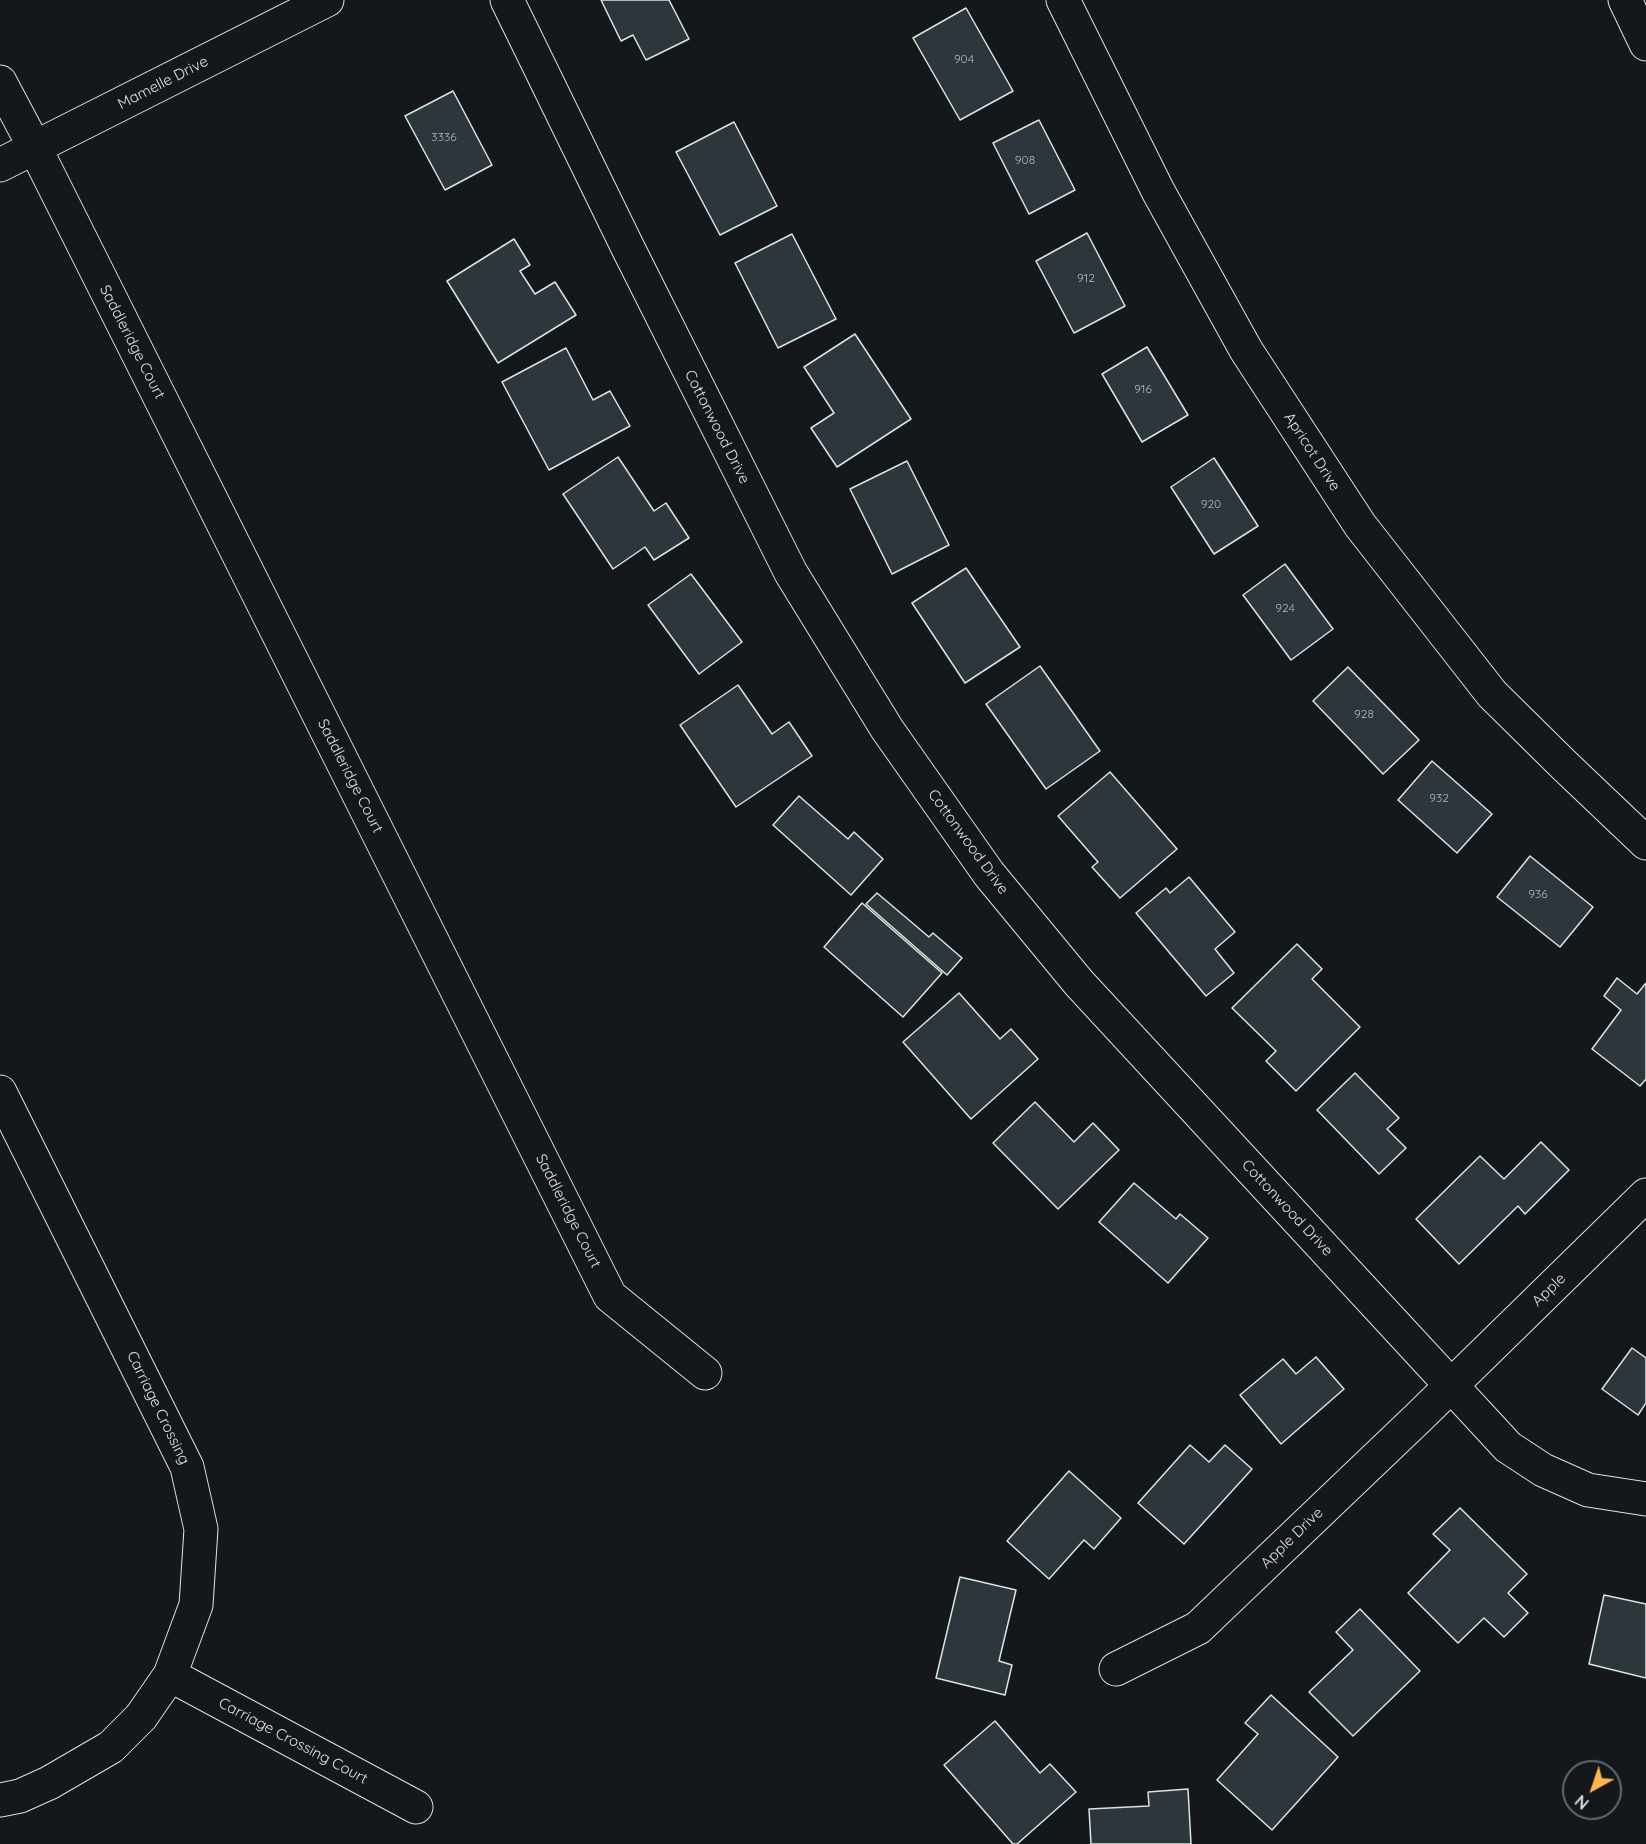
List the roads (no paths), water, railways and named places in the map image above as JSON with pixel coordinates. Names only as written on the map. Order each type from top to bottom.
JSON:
[{"type":"street","name":"Mamelle Drive","points":[[0,165],[327,0]]},
{"type":"street","name":"Cottonwood Drive","points":[[507,0],[791,573],[888,729],[989,874],[1079,983],[1508,1447],[1543,1470],[1588,1490],[1646,1499]]},
{"type":"street","name":"Apricot Drive","points":[[1063,0],[1158,191],[1246,350],[1360,525],[1492,694],[1646,843]]},
{"type":"street","points":[[1625,0],[1646,44]]},
{"type":"street","name":"Saddleridge Court","points":[[0,82],[610,1296],[705,1373]]},
{"type":"street","name":"Carriage Crossing","points":[[0,1092],[187,1467],[201,1529],[196,1605],[170,1675],[141,1717],[111,1747],[49,1783],[20,1796],[0,1800]]},
{"type":"street","name":"Apple","points":[[1451,1384],[1646,1195]]},
{"type":"street","name":"Apple Drive","points":[[1116,1669],[1198,1628],[1451,1384]]},
{"type":"street","name":"Carriage Crossing Court","points":[[170,1675],[416,1807]]}]
